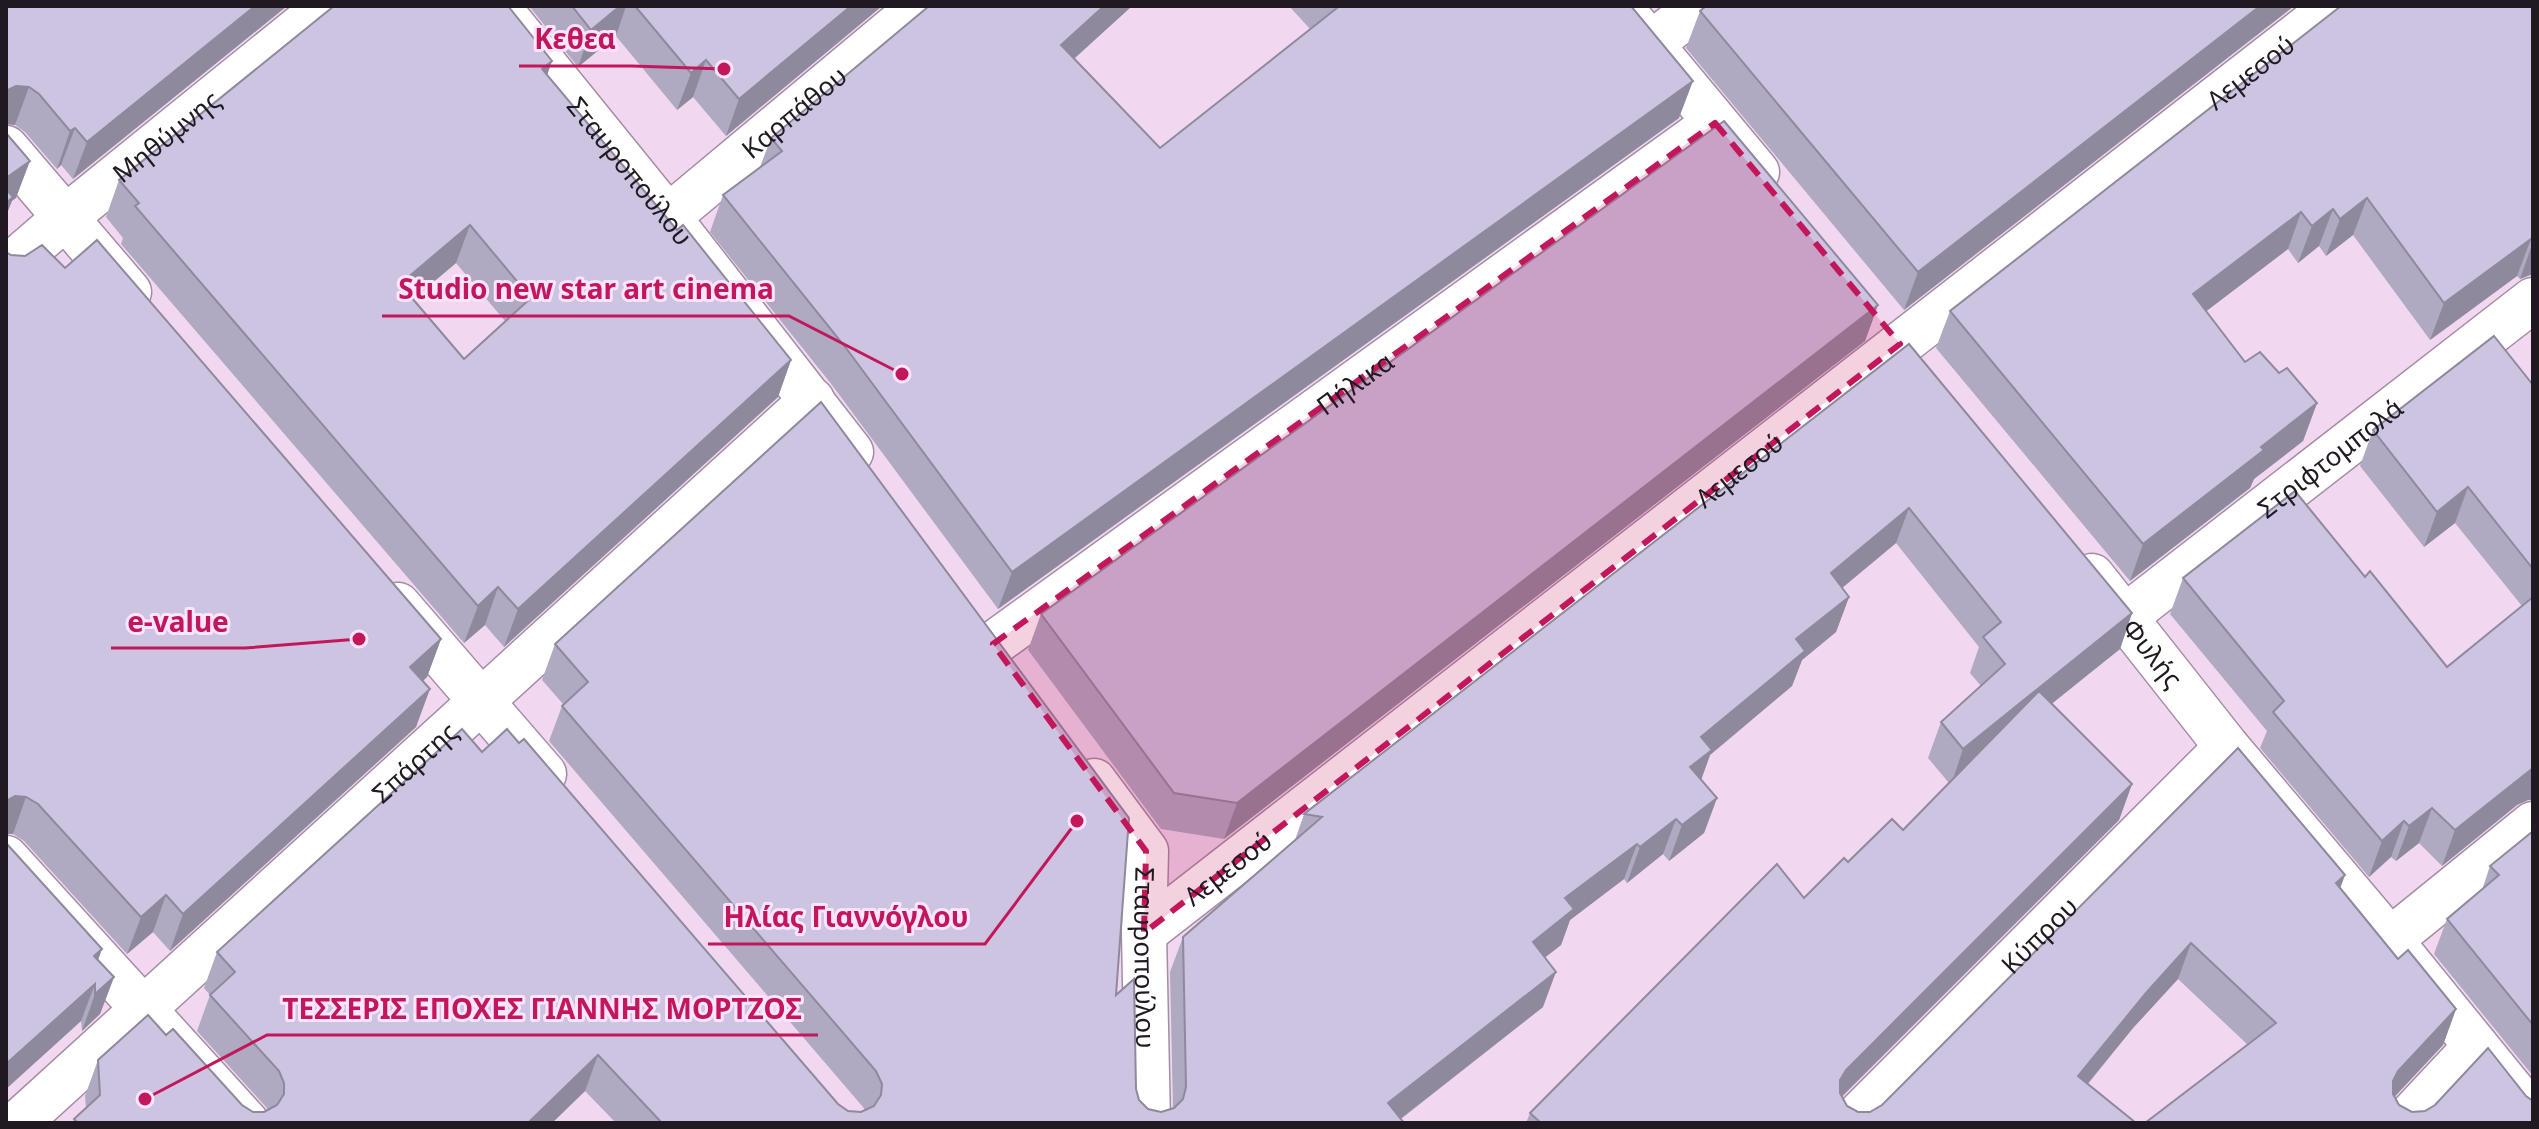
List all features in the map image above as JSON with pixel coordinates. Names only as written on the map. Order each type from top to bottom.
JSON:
[{"type":"street","name":"Μηθύμνης","points":[[6,269],[327,6]]},
{"type":"street","name":"Σταυροπούλου","points":[[497,6],[668,217],[812,400],[878,490]]},
{"type":"street","name":"Καρπάθου","points":[[668,217],[921,6]]},
{"type":"street","points":[[1619,6],[1783,204]]},
{"type":"street","points":[[1651,44],[1699,6]]},
{"type":"street","name":"Λεμεσού","points":[[1144,933],[2335,6]]},
{"type":"street","name":"Πήλικα","points":[[1020,680],[983,631],[1715,123]]},
{"type":"street","points":[[6,148],[159,326]]},
{"type":"street","name":"Στριφτομπολά","points":[[2126,616],[2533,300]]},
{"type":"street","points":[[1871,309],[1929,380]]},
{"type":"street","name":"Σπάρτης","points":[[18,1123],[812,400]]},
{"type":"street","name":"Φυλής","points":[[2067,545],[2227,747],[2533,1116]]},
{"type":"street","points":[[377,580],[574,810]]},
{"type":"street","name":"Κύπρου","points":[[1851,1123],[2227,747]]},
{"type":"street","name":"Σταυροπούλου","points":[[1074,754],[1146,851],[1144,933],[1148,1123]]},
{"type":"street","points":[[2390,940],[2533,824]]},
{"type":"street","points":[[6,858],[247,1123]]},
{"type":"street","points":[[2404,1123],[2476,1046]]},
{"type":"highlighted area","points":[[1715,123],[1900,344],[1144,933],[1146,851],[993,644]]},
{"type":"building","points":[[6,6],[255,6],[87,142],[75,128],[70,131],[39,94],[29,87],[16,86],[6,91]]},
{"type":"building","points":[[334,6],[508,6],[552,61],[542,69],[677,230],[683,225],[791,360],[518,609],[498,587],[478,606],[135,206],[139,203],[119,180]],"holes":[[[470,225],[531,298],[464,359],[400,284]]]},
{"type":"building","points":[[572,6],[620,6],[591,30]]},
{"type":"building","points":[[635,6],[851,6],[739,99],[706,60],[691,73]]},
{"type":"building","points":[[929,6],[1104,6],[1061,45],[1160,148],[1337,8],[1335,6],[1631,6],[1693,81],[1012,572],[846,348],[723,195],[782,151],[771,138]]},
{"type":"building","points":[[1706,6],[2260,6],[1918,272],[1700,11]]},
{"type":"building","points":[[2341,6],[2533,6],[2533,242],[2531,239],[2444,303],[2367,198],[2340,219],[2333,209],[2312,226],[2301,212],[2193,294],[2245,362],[2260,352],[2279,373],[2287,368],[2317,403],[2261,447],[2264,450],[2143,544],[1950,311]]},
{"type":"building","points":[[1724,121],[1878,305],[1237,803],[1174,793],[1041,614]]},
{"type":"building","points":[[6,133],[30,161],[6,178]]},
{"type":"building","points":[[6,189],[13,197],[6,203]]},
{"type":"building","points":[[97,240],[441,639],[410,667],[430,689],[183,914],[166,895],[141,917],[38,804],[26,797],[15,796],[6,801],[6,252],[25,256],[42,245],[65,268]]},
{"type":"building","points":[[2494,336],[2533,385],[2533,569],[2468,487],[2437,512],[2373,430]]},
{"type":"building","points":[[1909,344],[2132,613],[1963,749],[1941,722],[2005,664],[1983,637],[2001,622],[1909,508],[1831,573],[1849,597],[1796,639],[1805,651],[1701,737],[1712,750],[1690,767],[1717,798],[1682,825],[1676,819],[1640,847],[1637,844],[1565,898],[1574,909],[1533,942],[1556,972],[1388,1103],[1404,1123],[662,1123],[598,1055],[528,1123],[74,1123],[74,1119],[100,1095],[98,1060],[148,1015],[166,1035],[173,1029],[242,1105],[253,1112],[264,1112],[277,1105],[284,1094],[279,1071],[210,995],[235,972],[217,952],[462,729],[482,752],[507,729],[519,743],[524,739],[838,1104],[848,1111],[861,1112],[874,1106],[881,1095],[882,1084],[876,1071],[562,706],[588,682],[555,644],[821,402],[1129,818],[1116,995],[1134,979],[1136,1089],[1139,1100],[1148,1109],[1161,1112],[1174,1108],[1183,1099],[1186,1087],[1183,937],[1322,817],[1304,814]]},
{"type":"building","points":[[2295,491],[2365,577],[2370,571],[2447,667],[2533,597],[2533,768],[2455,830],[2432,808],[2409,826],[2404,821],[2382,841],[2273,712],[2284,701],[2183,578]]},
{"type":"building","points":[[2039,691],[2132,784],[1846,1070],[1840,1080],[1840,1093],[1847,1106],[1858,1112],[1870,1112],[1882,1105],[2238,748],[2345,875],[2336,883],[2398,959],[2408,950],[2456,1009],[2398,1071],[2393,1081],[2393,1094],[2399,1105],[2412,1112],[2425,1111],[2435,1105],[2488,1048],[2533,1101],[2533,1123],[2145,1123],[2276,1023],[2191,943],[2078,1076],[2136,1123],[1541,1123],[1530,1113],[1777,864],[1804,898],[1844,858],[1848,862],[1892,819],[1903,830]]},
{"type":"building","points":[[2533,831],[2533,1025],[2447,919],[2499,875],[2490,866]]},
{"type":"building","points":[[6,843],[102,949],[94,956],[114,977],[95,994],[95,984],[6,1064]]},
{"type":"place","name":"Κεθεα","points":[[724,69]]},
{"type":"place","name":"Studio new star art cinema","points":[[902,374]]},
{"type":"place","name":"e-value","points":[[359,639]]},
{"type":"place","name":"Ηλίας Γιαννόγλου","points":[[1077,821]]},
{"type":"place","name":"ΤΕΣΣΕΡΙΣ ΕΠΟΧΕΣ ΓΙΑΝΝΗΣ ΜΟΡΤΖΟΣ","points":[[145,1099]]}]
